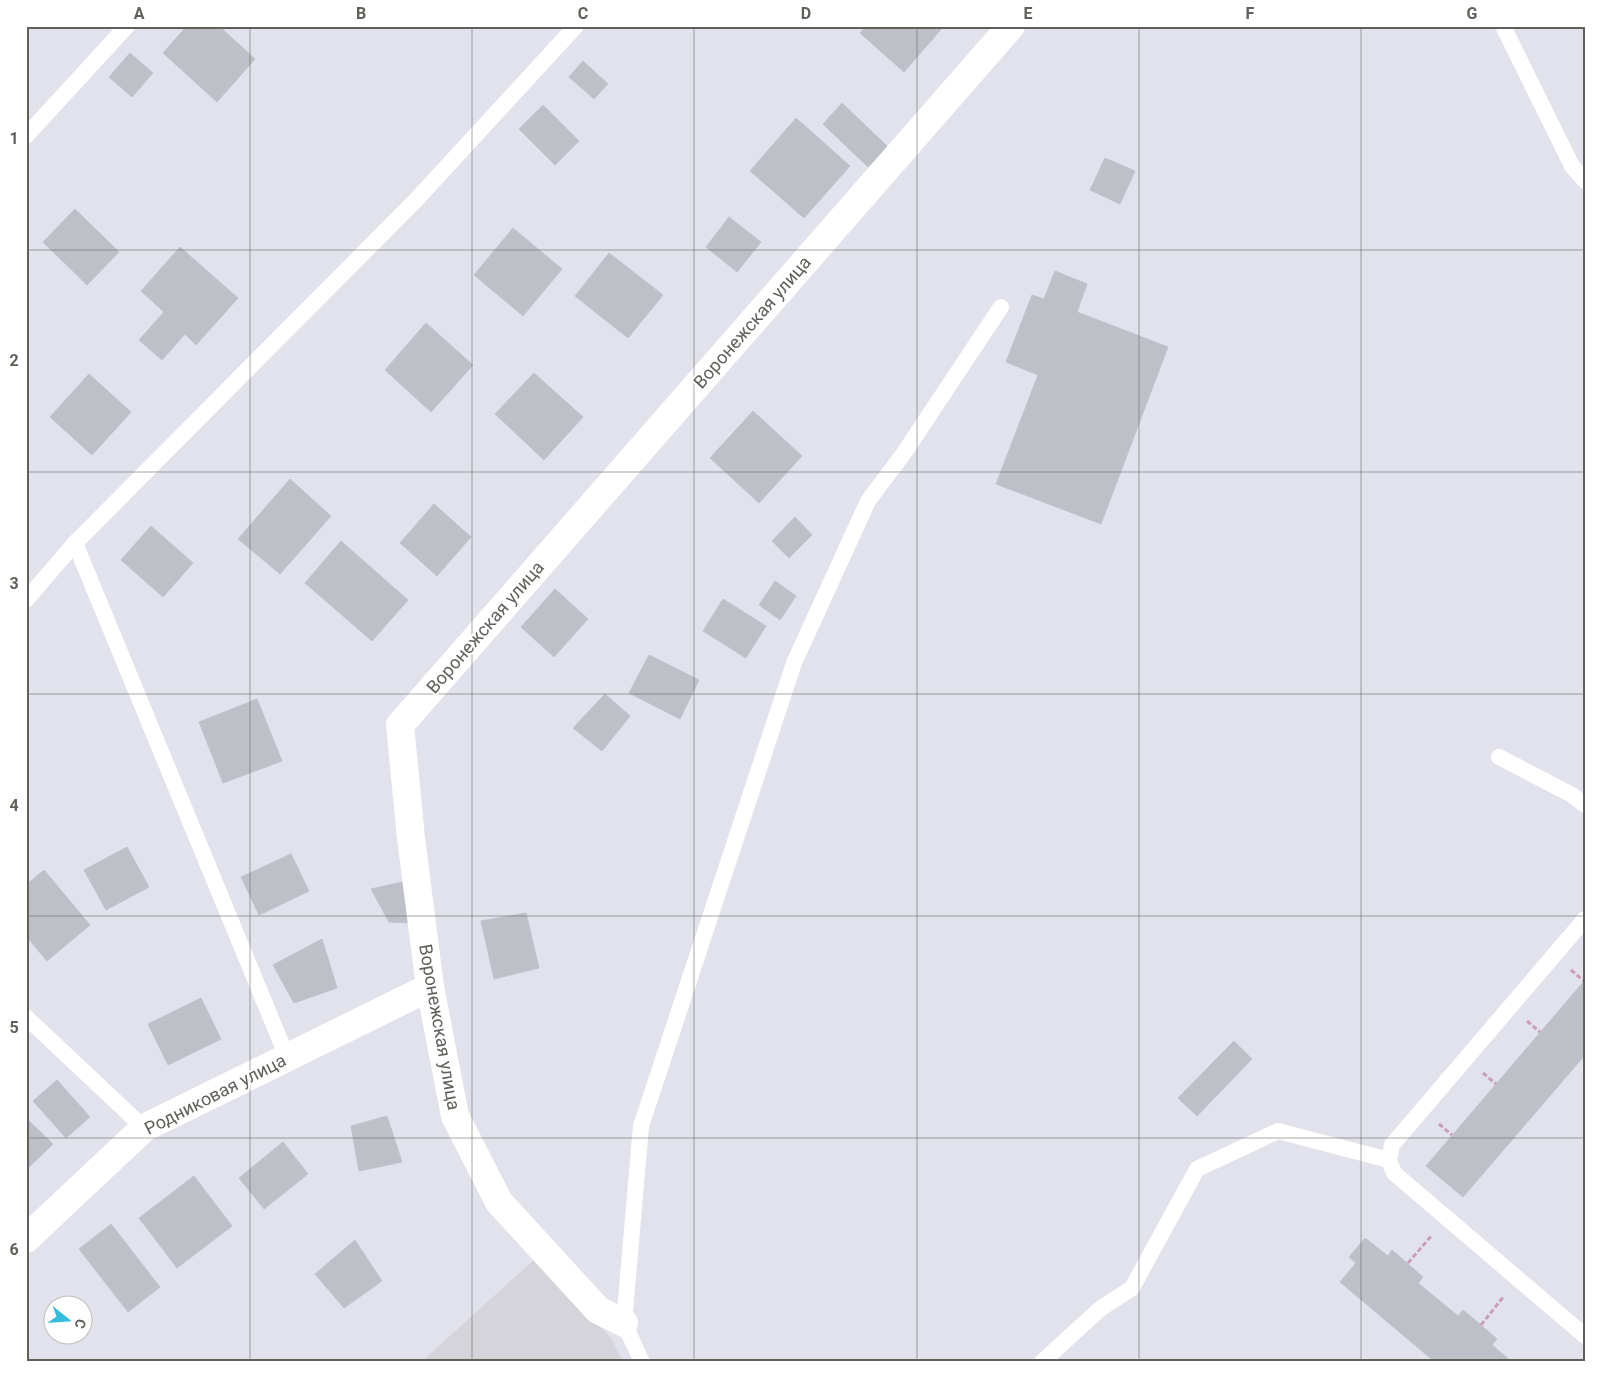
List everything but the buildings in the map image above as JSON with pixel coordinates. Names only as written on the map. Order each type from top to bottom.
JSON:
[{"type":"street","name":"Воронежская улица","points":[[624,1323],[598,1310],[499,1202],[455,1116],[430,986],[411,838],[400,725],[1011,26]]},
{"type":"street","name":"Родниковая улица","points":[[26,1240],[144,1128],[430,986]]},
{"type":"lane","points":[[26,136],[127,26]]},
{"type":"lane","points":[[26,600],[75,543],[416,200],[576,26]]},
{"type":"lane","points":[[1503,26],[1572,166],[1585,181]]},
{"type":"lane","points":[[642,1362],[624,1323],[641,1126],[794,662],[868,500],[904,453],[1001,307]]},
{"type":"lane","points":[[75,543],[287,1057]]},
{"type":"lane","points":[[1498,758],[1572,795],[1585,805]]},
{"type":"lane","points":[[1585,920],[1392,1145],[1389,1160],[1394,1173],[1585,1336]]},
{"type":"lane","points":[[26,1017],[144,1128]]},
{"type":"lane","points":[[1042,1362],[1100,1308],[1132,1288],[1197,1169],[1278,1130],[1389,1160]]},
{"type":"path","points":[[1408,1264],[1447,1218]]},
{"type":"path","points":[[1481,1325],[1518,1279]]},
{"type":"shaded area","points":[[536,1258],[612,1339],[623,1362],[421,1362]]}]
